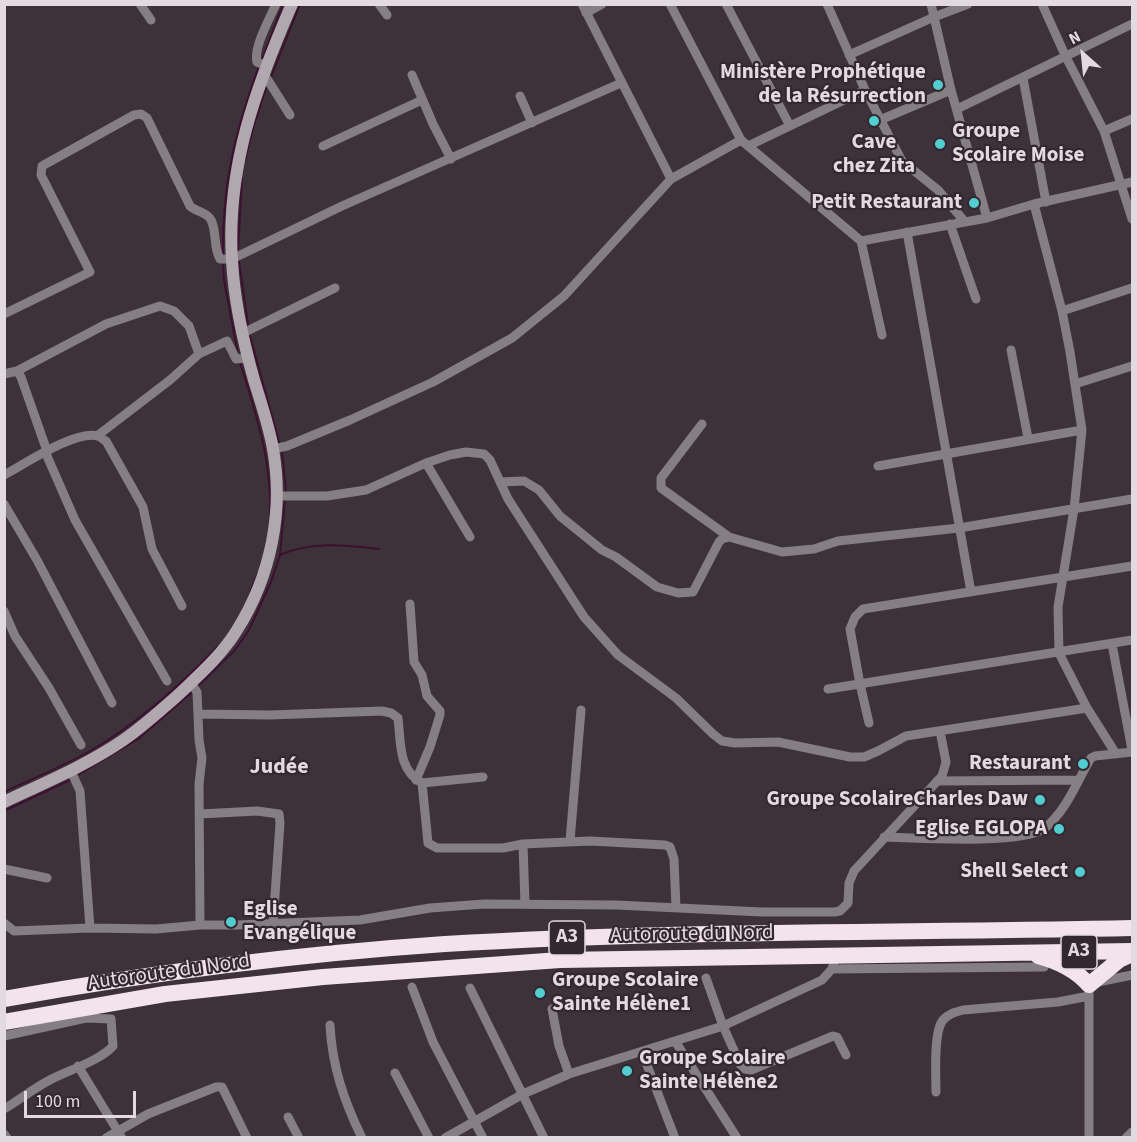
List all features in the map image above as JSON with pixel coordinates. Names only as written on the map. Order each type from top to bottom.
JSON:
[{"type":"highway","name":"Autoroute du Nord","points":[[4,999],[116,979],[320,955],[441,945],[647,935],[1132,928]]},
{"type":"highway","name":"Autoroute du Nord","points":[[4,1022],[165,994],[345,975],[560,960],[834,962],[1025,952],[1132,952]]},
{"type":"highway","points":[[1025,952],[1051,959],[1066,967],[1083,978],[1089,991],[1119,960],[1132,952]]},
{"type":"street","points":[[140,4],[151,20]]},
{"type":"street","points":[[276,4],[256,57],[290,115]]},
{"type":"street","points":[[4,802],[95,758],[141,728],[191,683],[227,645],[248,610],[270,554],[275,528],[277,496],[273,449],[243,333],[232,259],[232,213],[240,147],[265,70],[292,4]]},
{"type":"street","points":[[379,4],[387,15]]},
{"type":"street","points":[[602,4],[584,9],[671,179]]},
{"type":"street","points":[[670,4],[745,143],[861,241],[882,335]]},
{"type":"street","points":[[726,4],[790,126]]},
{"type":"street","points":[[826,4],[865,90],[902,161],[938,190],[965,222]]},
{"type":"street","points":[[931,4],[951,90],[987,218]]},
{"type":"street","points":[[849,55],[968,4]]},
{"type":"street","points":[[1042,4],[1104,131],[1132,219]]},
{"type":"street","points":[[957,109],[1132,24]]},
{"type":"street","points":[[412,75],[452,159]]},
{"type":"street","points":[[1023,78],[1046,202]]},
{"type":"street","points":[[4,314],[90,272],[41,175],[42,166],[134,115],[141,114],[147,118],[190,206],[196,212],[206,214],[212,221],[219,259],[232,259],[342,206],[621,83]]},
{"type":"street","points":[[273,449],[287,446],[433,382],[512,338],[564,296],[671,179],[745,143],[790,126],[865,90]]},
{"type":"street","points":[[880,120],[951,90]]},
{"type":"street","points":[[520,96],[532,123]]},
{"type":"street","points":[[322,146],[423,100]]},
{"type":"street","points":[[1104,131],[1132,119]]},
{"type":"street","points":[[861,241],[987,218],[1034,204],[1132,182]]},
{"type":"street","points":[[1034,204],[1062,311],[1083,430],[1074,509],[1062,578],[1057,628],[1059,652],[1087,708],[1116,754]]},
{"type":"street","points":[[950,224],[976,299]]},
{"type":"street","points":[[907,232],[971,592]]},
{"type":"street","points":[[243,333],[335,288]]},
{"type":"street","points":[[1062,311],[1132,288]]},
{"type":"street","points":[[4,374],[17,371],[106,324],[160,306],[174,311],[189,326],[199,354]]},
{"type":"street","points":[[4,475],[78,438],[97,436],[170,380],[199,354],[227,341],[236,359],[248,358]]},
{"type":"street","points":[[1011,350],[1028,438]]},
{"type":"street","points":[[1075,384],[1132,366]]},
{"type":"street","points":[[17,371],[48,451],[47,456],[75,520],[166,681]]},
{"type":"street","points":[[702,424],[661,477],[661,488],[729,537],[782,552],[814,549],[838,541],[959,528],[1132,499]]},
{"type":"street","points":[[879,466],[1083,430]]},
{"type":"street","points":[[97,436],[106,441],[143,507],[152,549],[182,606]]},
{"type":"street","points":[[277,496],[327,496],[366,490],[426,463],[466,452],[484,454],[490,460],[521,519],[584,617],[618,655],[676,698],[722,741],[778,742],[850,757],[864,756],[906,736],[1087,708]]},
{"type":"street","points":[[426,463],[470,537]]},
{"type":"street","points":[[500,482],[524,481],[539,490],[560,516],[602,550],[616,557],[657,587],[678,593],[693,592],[719,542],[729,537]]},
{"type":"street","points":[[4,504],[37,560],[112,703]]},
{"type":"street","points":[[869,723],[850,628],[855,617],[863,609],[1132,566]]},
{"type":"street","points":[[410,604],[414,662],[422,675],[427,696],[440,711],[441,716],[419,781],[428,843],[431,846],[503,848],[523,844],[570,841],[655,843],[669,847],[674,859],[676,908]]},
{"type":"street","points":[[4,611],[15,636],[49,688],[81,745]]},
{"type":"street","points":[[828,689],[1132,640]]},
{"type":"street","points":[[884,837],[1010,838],[1036,834],[1057,816],[1092,757],[1132,751],[1112,644]]},
{"type":"street","points":[[191,683],[197,692],[202,758],[199,784],[200,925]]},
{"type":"street","points":[[570,841],[581,710]]},
{"type":"street","points":[[198,714],[270,715],[374,711],[391,713],[398,718],[405,768],[419,781],[483,777]]},
{"type":"street","points":[[4,923],[14,932],[360,921],[430,908],[484,904],[762,912],[840,911],[848,903],[851,876],[884,837],[937,782],[946,768],[940,731]]},
{"type":"street","points":[[71,771],[80,791],[90,928]]},
{"type":"street","points":[[937,782],[1078,780]]},
{"type":"street","points":[[200,814],[257,811],[279,814],[273,924]]},
{"type":"street","points":[[523,844],[525,904]]},
{"type":"street","points":[[4,869],[47,878]]},
{"type":"street","points":[[446,1137],[523,1094],[569,1074],[723,1026],[822,980],[834,962],[1044,967]]},
{"type":"street","points":[[936,1092],[936,1053],[940,1023],[948,1014],[963,1010],[1058,1002],[1132,975]]},
{"type":"street","points":[[706,978],[723,1026],[740,1064],[747,1070],[833,1036],[837,1037],[846,1055]]},
{"type":"street","points":[[412,987],[433,1042],[483,1137]]},
{"type":"street","points":[[470,988],[544,1137]]},
{"type":"street","points":[[1089,991],[1089,1137]]},
{"type":"street","points":[[552,1009],[559,1046],[569,1074]]},
{"type":"street","points":[[4,1036],[86,1018],[111,1019],[113,1046],[108,1052],[45,1083],[4,1109]]},
{"type":"street","points":[[330,1025],[336,1075],[349,1111],[362,1137]]},
{"type":"street","points":[[675,1041],[737,1137]]},
{"type":"street","points":[[642,1052],[675,1137]]},
{"type":"street","points":[[78,1066],[119,1134]]},
{"type":"street","points":[[395,1073],[429,1137]]},
{"type":"street","points":[[106,1137],[119,1134],[148,1114],[216,1087],[222,1087],[247,1137]]},
{"type":"street","points":[[288,1117],[299,1137]]},
{"type":"street","points":[[1126,1137],[1132,1132]]},
{"type":"street","points":[[4,1134],[7,1137]]},
{"type":"waterway","points":[[262,60],[283,4]]},
{"type":"waterway","points":[[271,77],[300,4]]},
{"type":"waterway","points":[[223,255],[225,205],[232,159],[243,114],[259,66]]},
{"type":"waterway","points":[[245,160],[266,88]]},
{"type":"waterway","points":[[238,251],[242,178]]},
{"type":"waterway","points":[[239,261],[248,325]]},
{"type":"waterway","points":[[223,265],[238,354]]},
{"type":"waterway","points":[[250,336],[280,446]]},
{"type":"waterway","points":[[240,362],[266,456],[270,514]]},
{"type":"waterway","points":[[282,452],[286,491]]},
{"type":"waterway","points":[[198,686],[235,650],[249,630],[271,582],[280,555],[285,500]]},
{"type":"waterway","points":[[280,555],[316,546],[341,545],[379,549]]},
{"type":"waterway","points":[[250,592],[257,575]]},
{"type":"waterway","points":[[4,792],[92,750],[126,728],[158,703],[217,647]]},
{"type":"waterway","points":[[78,775],[138,739],[191,693]]},
{"type":"waterway","points":[[4,811],[70,780]]},
{"type":"place","name":"Ministère Prophétique de la Résurrection","points":[[938,85]]},
{"type":"place","name":"Cave chez Zita","points":[[874,121]]},
{"type":"place","name":"Groupe Scolaire Moise","points":[[940,144]]},
{"type":"place","name":"Petit Restaurant","points":[[974,203]]},
{"type":"place","name":"Restaurant","points":[[1083,764]]},
{"type":"place","name":"Groupe ScolaireCharles Daw","points":[[1040,800]]},
{"type":"place","name":"Eglise EGLOPA","points":[[1059,829]]},
{"type":"place","name":"Shell Select","points":[[1080,872]]},
{"type":"place","name":"Eglise Evangélique","points":[[231,922]]},
{"type":"place","name":"Groupe Scolaire Sainte Hélène1","points":[[540,993]]},
{"type":"place","name":"Groupe Scolaire Sainte Hélène2","points":[[627,1071]]},
{"type":"district","name":"Judée","points":[[279,768]]}]
